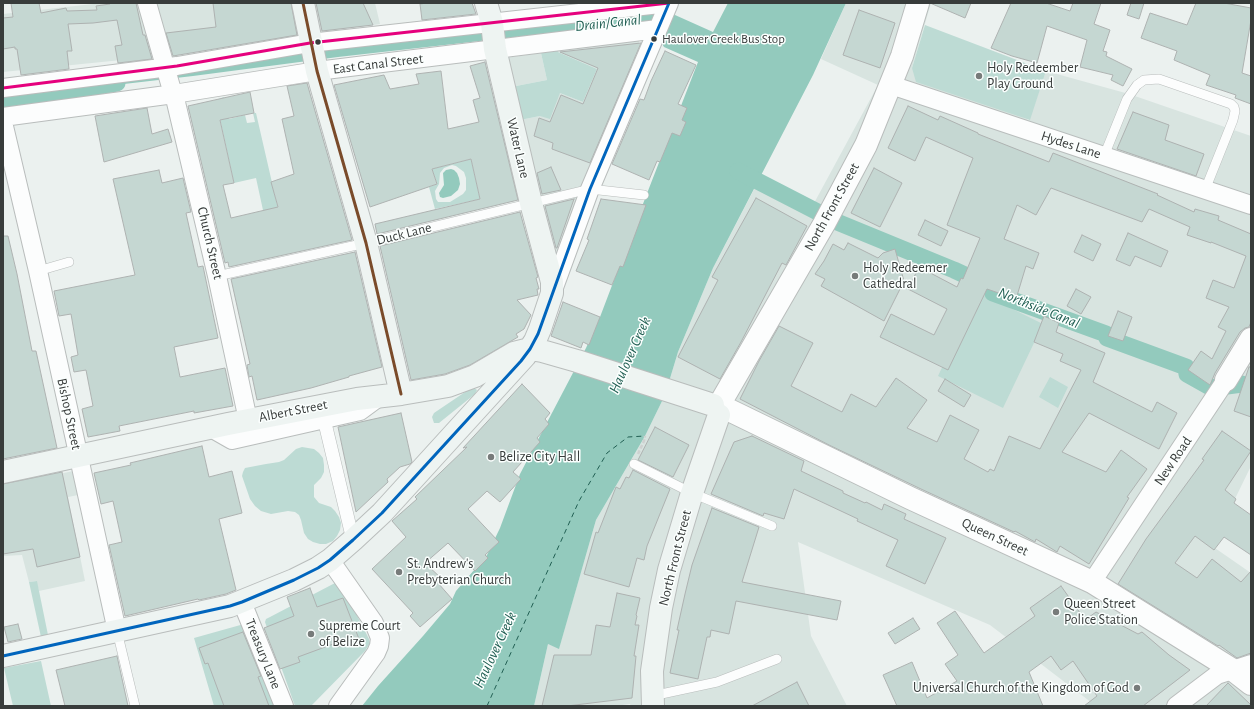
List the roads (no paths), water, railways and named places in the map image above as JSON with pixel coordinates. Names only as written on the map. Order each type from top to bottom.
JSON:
[{"type":"main road","points":[[303,3],[314,56],[366,243],[401,394]]},
{"type":"main road","name":"Water Lane","points":[[492,29],[531,203],[551,277],[552,293]]},
{"type":"main road","points":[[3,656],[230,606],[307,574],[330,560],[382,513],[521,361],[530,349],[538,334],[552,293]]},
{"type":"main road","name":"Albert Street","points":[[3,472],[357,398],[401,394],[456,384],[475,376],[514,353],[530,349],[577,361],[669,392]]},
{"type":"main road","name":"Queen Street","points":[[669,392],[720,407]]},
{"type":"main road","name":"North Front Street","points":[[652,701],[652,671],[661,608],[674,555],[692,493],[720,407]]},
{"type":"street","name":"Church Street","points":[[147,3],[169,81],[217,276],[248,420]]},
{"type":"street","name":"North Front Street","points":[[720,407],[828,217],[866,145],[902,56],[918,3]]},
{"type":"street","name":"East Canal Street","points":[[3,117],[169,81],[314,56],[492,29],[665,14]]},
{"type":"street","points":[[3,88],[169,81],[314,56],[492,29],[545,18],[665,14],[590,189],[552,293]]},
{"type":"street","name":"Hydes Lane","points":[[891,85],[1251,205]]},
{"type":"street","name":"Bishop Street","points":[[3,122],[38,271],[118,631]]},
{"type":"street","name":"New Road","points":[[1092,582],[1215,398],[1251,339]]},
{"type":"street","points":[[211,428],[232,440],[360,411],[379,397]]},
{"type":"street","name":"Queen Street","points":[[720,407],[910,498],[1092,582],[1242,667],[1251,684]]},
{"type":"street","points":[[324,419],[353,540]]},
{"type":"street","points":[[330,560],[374,623],[380,638],[376,653],[338,706]]},
{"type":"street","name":"Treasury Lane","points":[[242,602],[284,706]]},
{"type":"street","points":[[1176,706],[1217,675],[1242,667]]},
{"type":"lane","points":[[1104,156],[1127,99],[1137,85],[1144,80],[1159,79],[1231,104],[1234,108],[1235,111],[1233,120],[1205,190]]},
{"type":"lane","points":[[590,189],[644,196]]},
{"type":"lane","name":"Duck Lane","points":[[217,276],[366,243],[590,189]]},
{"type":"lane","points":[[38,271],[69,262]]},
{"type":"lane","points":[[634,464],[692,493],[772,526]]},
{"type":"lane","name":"Bishop Street","points":[[118,631],[135,706]]},
{"type":"lane","points":[[652,701],[717,682],[777,659]]},
{"type":"water","points":[[728,3],[846,3],[813,75],[713,268],[678,352],[665,395],[645,436],[596,520],[559,649],[548,644],[534,706],[362,706],[450,604],[456,591],[487,555],[500,528],[520,474],[586,348],[600,317],[698,62],[664,47],[649,22],[338,57],[193,76],[3,98],[3,91],[336,49],[651,14],[675,15],[713,32]]},
{"type":"water","points":[[451,169],[457,173],[459,178],[460,184],[458,190],[451,196],[443,198],[440,197],[439,193],[444,185],[443,173],[446,170]]},
{"type":"waterway","points":[[3,102],[117,83]]},
{"type":"waterway","name":"Northside Canal","points":[[738,171],[837,222],[954,270],[993,288],[993,293],[1106,334],[1107,338],[1186,367],[1187,374],[1212,388],[1242,384],[1251,387]]},
{"type":"place","name":"Haulover Creek Bus Stop","points":[[654,39]]},
{"type":"place","name":"Holy Redeember Play Ground","points":[[979,76]]},
{"type":"place","name":"Holy Redeemer Cathedral","points":[[855,276]]},
{"type":"place","name":"Belize City Hall","points":[[491,457]]},
{"type":"place","name":"St. Andrew's Prebyterian Church","points":[[399,572]]},
{"type":"place","name":"Queen Street Police Station","points":[[1056,612]]},
{"type":"place","name":"Supreme Court of Belize","points":[[311,634]]},
{"type":"place","name":"Universal Church of the Kingdom of God","points":[[1137,688]]},
{"type":"water label","name":"Drain/Canal","points":[[608,23]]},
{"type":"water label","name":"Haulover Creek","points":[[630,355]]},
{"type":"water label","name":"Haulover Creek","points":[[495,650]]}]
